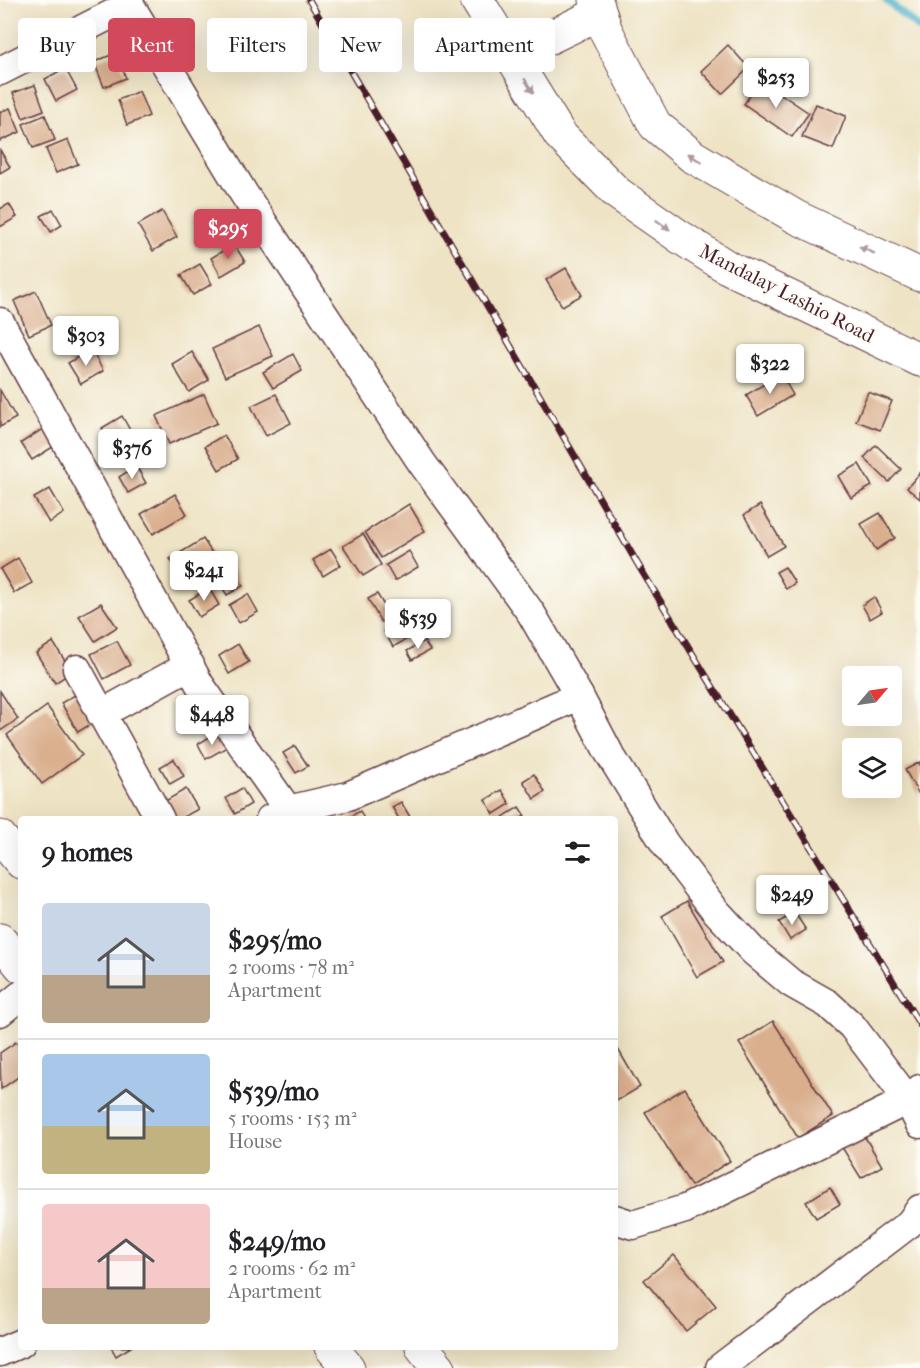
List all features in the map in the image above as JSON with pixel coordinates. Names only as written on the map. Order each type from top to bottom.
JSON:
[{"type":"main road","name":"Mandalay Lashio Road","points":[[477,0],[488,18]]},
{"type":"main road","points":[[555,31],[598,7],[606,31],[656,125],[692,156],[796,217],[920,275]]},
{"type":"main road","name":"Mandalay Lashio Road","points":[[521,72],[560,135],[617,193],[727,267],[920,360]]},
{"type":"main road","points":[[0,837],[18,858]]},
{"type":"main road","points":[[0,940],[18,962]]},
{"type":"main road","points":[[333,1350],[348,1368]]},
{"type":"main road","points":[[424,1350],[439,1368]]},
{"type":"street","points":[[0,72],[129,3],[244,194],[422,463],[531,613],[609,753],[665,844],[715,910],[760,957],[791,982],[828,1005],[852,1026],[916,1104],[685,1209],[633,1225],[618,1220]]},
{"type":"street","points":[[0,322],[200,685],[279,815],[348,796],[579,696]]},
{"type":"street","points":[[101,714],[190,665]]},
{"type":"street","points":[[76,669],[158,816]]},
{"type":"street","points":[[0,1012],[18,997]]},
{"type":"street","points":[[720,1368],[910,1223],[920,1209]]},
{"type":"street","points":[[0,1352],[18,1344]]},
{"type":"building","points":[[728,45],[749,68],[722,94],[701,71]]},
{"type":"building","points":[[108,56],[108,72],[124,72],[126,78],[104,87],[96,61]]},
{"type":"building","points":[[58,72],[67,72],[77,90],[56,101],[45,79]]},
{"type":"building","points":[[760,80],[809,113],[792,137],[744,104]]},
{"type":"building","points":[[35,85],[44,110],[23,118],[13,93]]},
{"type":"building","points":[[139,91],[149,116],[127,125],[118,100]]},
{"type":"building","points":[[816,104],[846,116],[833,149],[802,137]]},
{"type":"building","points":[[10,108],[20,132],[0,141],[0,112]]},
{"type":"building","points":[[45,115],[55,140],[33,148],[23,124]]},
{"type":"building","points":[[68,140],[78,164],[56,173],[46,149]]},
{"type":"building","points":[[0,150],[10,167],[0,173]]},
{"type":"building","points":[[9,204],[17,217],[0,227],[0,209]]},
{"type":"building","points":[[53,209],[62,225],[51,232],[41,216]]},
{"type":"building","points":[[162,211],[177,237],[153,251],[138,225]]},
{"type":"building","points":[[234,244],[245,262],[221,276],[211,258]]},
{"type":"building","points":[[200,264],[212,284],[193,295],[181,275]]},
{"type":"building","points":[[566,268],[582,295],[562,306],[546,280]]},
{"type":"building","points":[[36,291],[51,325],[29,335],[14,301]]},
{"type":"building","points":[[259,327],[273,356],[225,377],[212,349]]},
{"type":"building","points":[[91,349],[103,371],[81,384],[68,363]]},
{"type":"building","points":[[192,352],[209,380],[189,392],[172,364]]},
{"type":"building","points":[[293,354],[302,371],[273,388],[263,372]]},
{"type":"building","points":[[781,374],[793,395],[758,416],[746,395]]},
{"type":"building","points":[[0,390],[16,418],[0,427]]},
{"type":"building","points":[[868,392],[892,401],[880,430],[856,421]]},
{"type":"building","points":[[204,394],[217,423],[169,444],[156,416]]},
{"type":"building","points":[[276,394],[291,423],[266,436],[251,406]]},
{"type":"building","points":[[122,416],[135,439],[115,450],[102,428]]},
{"type":"building","points":[[44,428],[56,445],[32,460],[21,443]]},
{"type":"building","points":[[224,435],[238,459],[219,470],[205,446]]},
{"type":"building","points":[[876,445],[901,469],[889,482],[864,458]]},
{"type":"building","points":[[859,464],[872,486],[851,498],[838,476]]},
{"type":"building","points":[[136,466],[146,483],[128,493],[119,477]]},
{"type":"building","points":[[920,473],[920,499],[907,488]]},
{"type":"building","points":[[50,489],[64,513],[49,523],[34,498]]},
{"type":"building","points":[[175,494],[187,514],[153,534],[141,514]]},
{"type":"building","points":[[409,504],[425,531],[381,558],[365,532]]},
{"type":"building","points":[[760,505],[784,546],[767,556],[744,515]]},
{"type":"building","points":[[880,513],[895,538],[876,550],[861,524]]},
{"type":"building","points":[[363,534],[381,565],[363,576],[343,546]]},
{"type":"building","points":[[203,539],[218,562],[185,582],[170,559]]},
{"type":"building","points":[[331,549],[341,565],[323,576],[313,560]]},
{"type":"building","points":[[409,551],[418,567],[395,581],[386,565]]},
{"type":"building","points":[[18,558],[32,583],[14,593],[0,569]]},
{"type":"building","points":[[785,567],[795,583],[786,589],[776,572]]},
{"type":"building","points":[[234,569],[243,586],[227,595],[217,579]]},
{"type":"building","points":[[209,588],[219,605],[199,617],[189,600]]},
{"type":"building","points":[[248,594],[258,612],[239,623],[229,605]]},
{"type":"building","points":[[377,594],[391,617],[381,622],[368,599]]},
{"type":"building","points":[[874,597],[882,612],[870,619],[862,605]]},
{"type":"building","points":[[101,603],[117,627],[95,641],[79,616]]},
{"type":"building","points":[[406,617],[416,634],[393,647],[384,631]]},
{"type":"building","points":[[117,641],[130,665],[104,679],[91,654]]},
{"type":"building","points":[[424,641],[430,650],[412,660],[407,651]]},
{"type":"building","points":[[53,642],[72,672],[55,683],[36,653]]},
{"type":"building","points":[[238,644],[249,662],[229,674],[219,656]]},
{"type":"building","points":[[0,691],[18,719],[0,731]]},
{"type":"building","points":[[82,691],[99,719],[78,732],[61,703]]},
{"type":"building","points":[[47,706],[82,755],[42,784],[7,735]]},
{"type":"building","points":[[218,732],[227,747],[206,759],[198,744]]},
{"type":"building","points":[[295,746],[308,766],[296,773],[283,753]]},
{"type":"building","points":[[174,759],[184,776],[170,784],[160,767]]},
{"type":"building","points":[[920,762],[920,796],[905,770]]},
{"type":"building","points":[[534,774],[545,792],[534,799],[523,781]]},
{"type":"building","points":[[242,788],[251,804],[235,814],[226,798]]},
{"type":"building","points":[[186,789],[198,809],[185,816],[170,816],[162,803]]},
{"type":"building","points":[[502,790],[510,804],[494,814],[485,800]]},
{"type":"building","points":[[401,802],[409,816],[397,816],[392,807]]},
{"type":"building","points":[[519,807],[525,816],[505,816]]},
{"type":"building","points":[[360,811],[362,816],[351,816]]},
{"type":"building","points":[[687,901],[723,962],[697,977],[662,916]]},
{"type":"building","points":[[795,913],[806,930],[790,940],[779,922]]},
{"type":"building","points":[[773,1021],[833,1116],[798,1138],[739,1043]]},
{"type":"building","points":[[16,1042],[18,1044],[18,1077],[1,1089],[0,1053]]},
{"type":"building","points":[[618,1049],[640,1087],[618,1100]]},
{"type":"building","points":[[685,1088],[730,1161],[691,1186],[645,1112]]},
{"type":"building","points":[[862,1132],[882,1166],[861,1178],[840,1144]]},
{"type":"building","points":[[830,1187],[840,1204],[816,1218],[806,1202]]},
{"type":"building","points":[[674,1255],[716,1306],[686,1331],[644,1280]]},
{"type":"building","points":[[113,1350],[126,1350],[116,1356]]},
{"type":"waterway","points":[[886,0],[920,29]]},
{"type":"railway","points":[[309,0],[640,568],[920,1025]]}]
